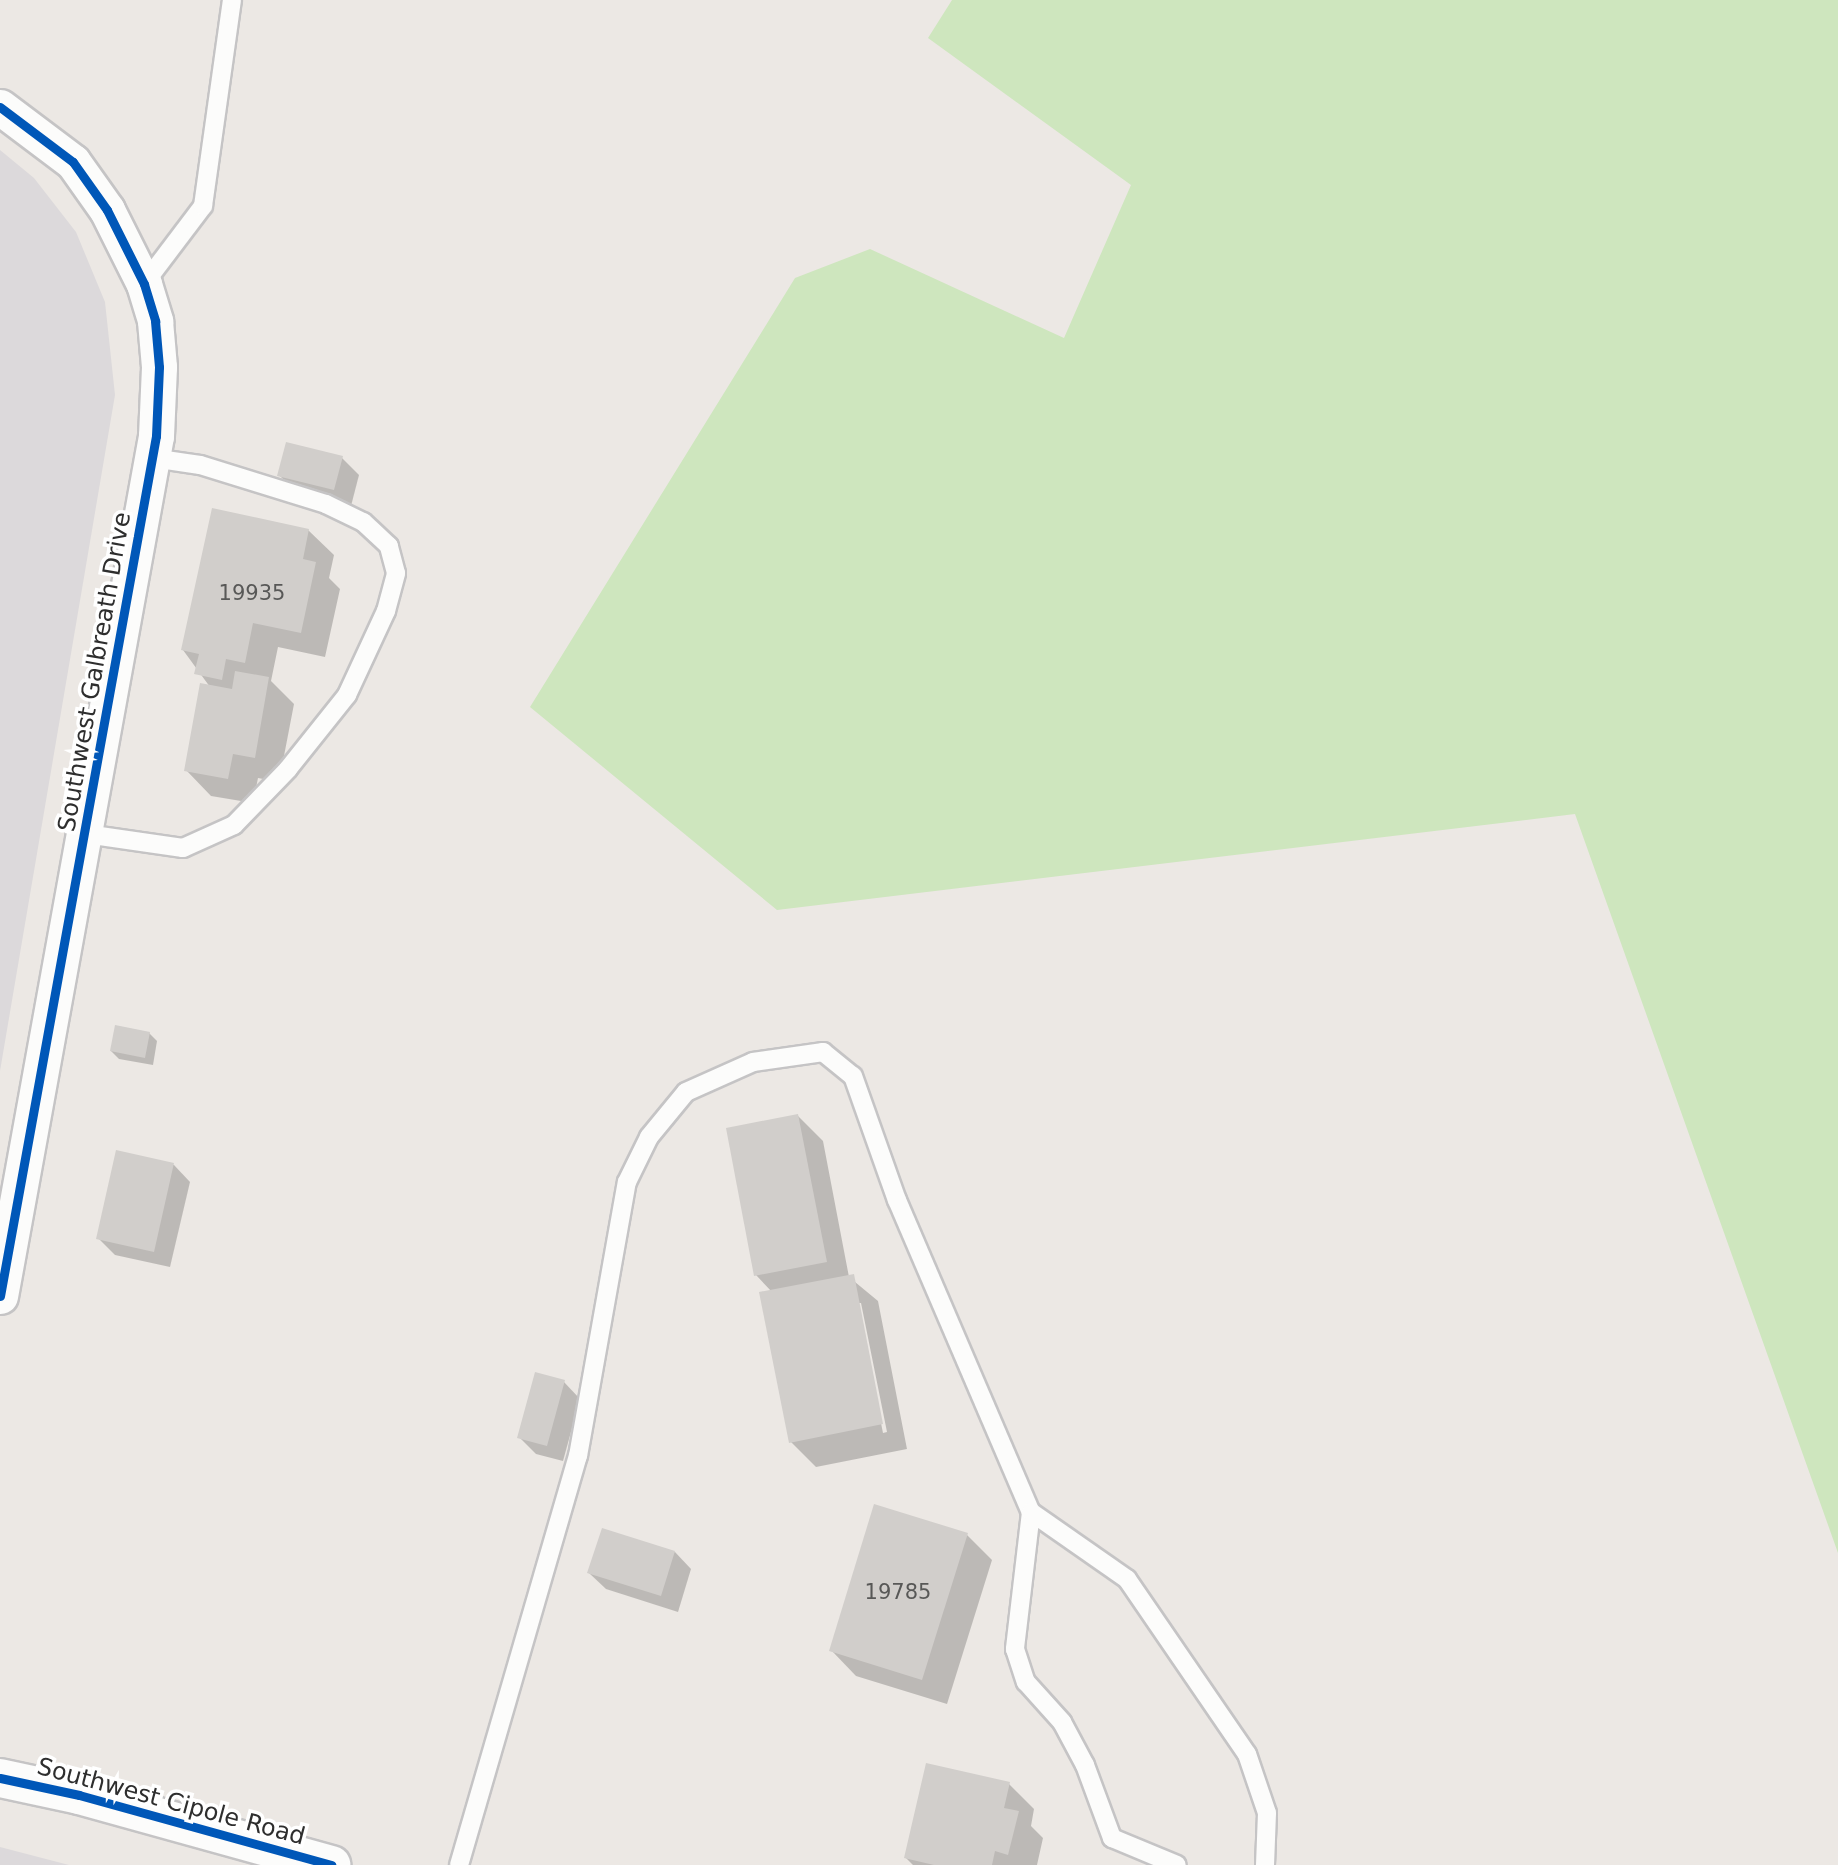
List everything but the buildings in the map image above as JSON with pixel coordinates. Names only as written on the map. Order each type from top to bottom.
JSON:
[{"type":"street","name":"Southwest Galbreath Drive","points":[[0,107],[73,162],[107,210],[144,284],[155,321],[159,367],[152,458],[86,834],[7,1216],[0,1296]]},
{"type":"street","name":"Southwest Cipole Road","points":[[0,1778],[79,1795],[331,1865]]},
{"type":"lane","points":[[144,284],[203,206],[232,0]]},
{"type":"lane","points":[[86,834],[183,848],[234,825],[288,769],[346,695],[386,611],[396,573],[389,546],[363,522],[326,504],[200,465],[152,458]]},
{"type":"lane","points":[[458,1865],[578,1456],[627,1182],[649,1138],[686,1092],[753,1062],[823,1052],[853,1076],[897,1200],[1031,1512],[1015,1648],[1026,1682],[1062,1722],[1085,1765],[1112,1838],[1177,1865]]},
{"type":"lane","points":[[1031,1512],[1127,1579],[1247,1754],[1268,1813],[1265,1865]]},
{"type":"shaded area","points":[[0,150],[34,178],[76,232],[105,302],[115,395],[0,1071]]},
{"type":"shaded area","points":[[0,1847],[69,1865],[0,1865]]},
{"type":"green space","points":[[952,0],[1838,0],[1838,1553],[1575,814],[777,910],[530,707],[795,278],[870,249],[1064,338],[1131,185],[928,38]]},
{"type":"cycle path","points":[[0,107],[73,162],[107,210],[144,284],[155,321],[159,367],[156,436],[0,1296]]},
{"type":"cycle path","points":[[0,1778],[79,1795],[331,1865]]}]
